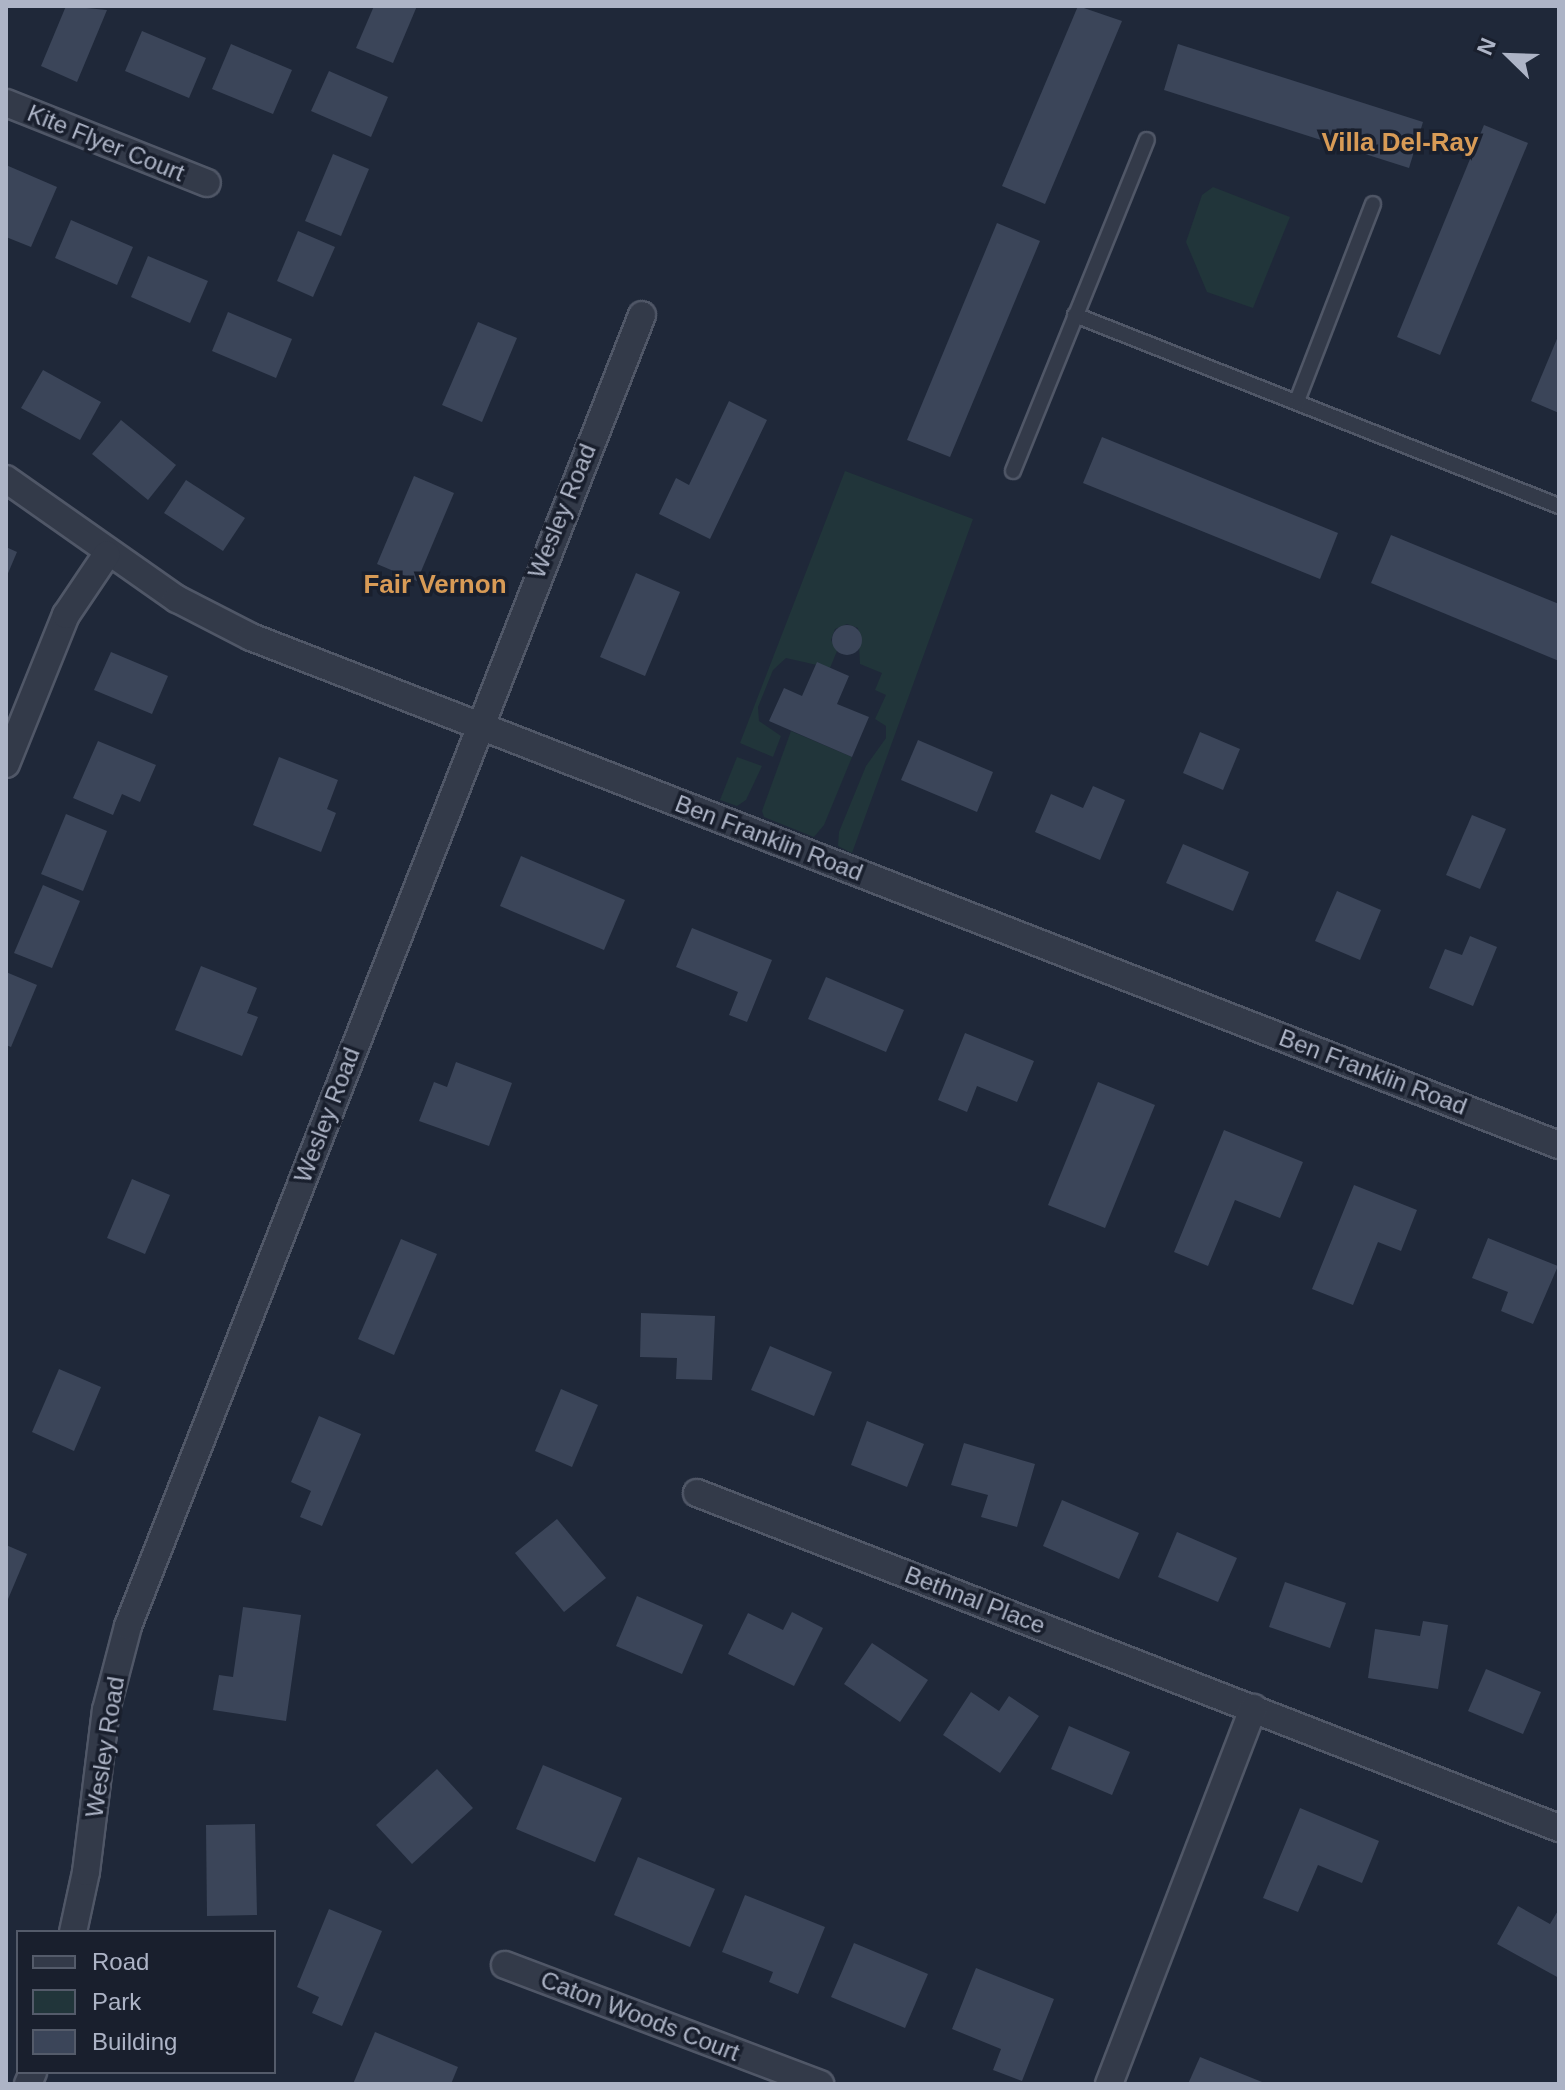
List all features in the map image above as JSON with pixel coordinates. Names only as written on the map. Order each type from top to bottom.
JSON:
[{"type":"street","name":"Kite Flyer Court","points":[[6,103],[207,183]]},
{"type":"street","name":"Wesley Road","points":[[73,1930],[86,1872],[106,1710],[128,1626],[478,724],[642,315]]},
{"type":"street","name":"Ben Franklin Road","points":[[6,479],[107,554],[177,599],[251,637],[1559,1145]]},
{"type":"street","points":[[6,764],[66,615],[107,554]]},
{"type":"street","name":"Bethnal Place","points":[[697,1493],[1559,1828]]},
{"type":"street","points":[[1109,2084],[1253,1708]]},
{"type":"street","name":"Caton Woods Court","points":[[505,1965],[820,2084]]},
{"type":"lane","points":[[1013,471],[1147,140]]},
{"type":"lane","points":[[1297,401],[1373,204]]},
{"type":"lane","points":[[1075,315],[1559,506]]},
{"type":"green space","points":[[1213,187],[1290,217],[1253,308],[1207,292],[1186,242],[1202,195]]},
{"type":"green space","points":[[845,471],[973,519],[852,853],[838,846],[839,832],[866,766],[886,738],[886,726],[875,719],[886,695],[875,690],[882,673],[860,664],[858,628],[847,624],[835,629],[831,640],[837,651],[830,668],[786,658],[773,670],[758,707],[759,721],[781,736],[773,757],[740,743]]},
{"type":"green space","points":[[791,731],[852,757],[824,825],[814,837],[764,817],[762,811]]},
{"type":"green space","points":[[737,757],[762,766],[746,800],[737,806],[720,800]]},
{"type":"building","points":[[66,6],[107,10],[77,82],[41,66]]},
{"type":"building","points":[[374,6],[417,6],[393,63],[356,48]]},
{"type":"building","points":[[1078,6],[1122,21],[1045,204],[1002,186]]},
{"type":"building","points":[[142,31],[206,58],[189,98],[125,71]]},
{"type":"building","points":[[231,44],[292,70],[273,114],[212,89]]},
{"type":"building","points":[[1178,44],[1423,122],[1409,168],[1164,90]]},
{"type":"building","points":[[329,71],[388,97],[371,137],[311,111]]},
{"type":"building","points":[[1484,125],[1528,143],[1440,355],[1397,337]]},
{"type":"building","points":[[333,154],[369,169],[341,236],[305,221]]},
{"type":"building","points":[[6,165],[57,187],[31,247],[6,237]]},
{"type":"building","points":[[71,220],[133,247],[117,285],[55,258]]},
{"type":"building","points":[[997,223],[1040,241],[950,457],[907,440]]},
{"type":"building","points":[[298,231],[335,247],[313,297],[277,281]]},
{"type":"building","points":[[148,256],[208,281],[190,323],[131,297]]},
{"type":"building","points":[[228,312],[292,339],[276,378],[212,351]]},
{"type":"building","points":[[478,322],[517,338],[482,422],[442,405]]},
{"type":"building","points":[[1559,334],[1559,413],[1531,401]]},
{"type":"building","points":[[43,370],[101,402],[80,440],[21,408]]},
{"type":"building","points":[[729,401],[767,420],[710,539],[659,514],[676,478],[689,485]]},
{"type":"building","points":[[121,420],[176,465],[148,500],[92,454]]},
{"type":"building","points":[[1102,437],[1338,533],[1320,579],[1083,483]]},
{"type":"building","points":[[414,476],[454,493],[417,581],[377,564]]},
{"type":"building","points":[[186,480],[245,518],[223,551],[164,513]]},
{"type":"building","points":[[1391,535],[1559,604],[1559,661],[1371,583]]},
{"type":"building","points":[[6,547],[17,552],[6,578]]},
{"type":"building","points":[[636,573],[680,592],[645,676],[600,657]]},
{"type":"building","points":[[847,625],[858,629],[862,640],[858,651],[847,655],[836,651],[832,640],[836,629]]},
{"type":"building","points":[[111,652],[168,676],[152,714],[94,690]]},
{"type":"building","points":[[817,662],[849,676],[837,704],[869,717],[852,757],[769,721],[784,688],[802,696]]},
{"type":"building","points":[[1200,732],[1240,749],[1223,790],[1183,773]]},
{"type":"building","points":[[918,740],[993,772],[977,812],[901,780]]},
{"type":"building","points":[[98,741],[156,765],[140,802],[122,794],[113,815],[73,798]]},
{"type":"building","points":[[279,757],[338,780],[327,809],[336,813],[321,852],[253,825]]},
{"type":"building","points":[[1093,786],[1125,800],[1100,860],[1035,832],[1051,794],[1083,808]]},
{"type":"building","points":[[66,814],[107,831],[83,891],[41,874]]},
{"type":"building","points":[[1472,815],[1506,829],[1480,889],[1446,875]]},
{"type":"building","points":[[1183,844],[1249,872],[1233,911],[1166,883]]},
{"type":"building","points":[[521,856],[625,900],[604,950],[500,906]]},
{"type":"building","points":[[43,885],[80,901],[52,968],[14,953]]},
{"type":"building","points":[[1337,891],[1381,910],[1360,960],[1315,941]]},
{"type":"building","points":[[692,928],[772,960],[747,1022],[729,1015],[738,992],[676,967]]},
{"type":"building","points":[[1470,936],[1497,947],[1473,1006],[1429,988],[1445,949],[1462,955]]},
{"type":"building","points":[[201,966],[257,988],[247,1013],[258,1017],[242,1056],[175,1030]]},
{"type":"building","points":[[6,972],[37,985],[11,1047],[6,1045]]},
{"type":"building","points":[[826,977],[904,1010],[886,1052],[808,1019]]},
{"type":"building","points":[[965,1033],[1034,1061],[1017,1102],[977,1086],[967,1112],[938,1100]]},
{"type":"building","points":[[456,1062],[512,1083],[489,1146],[419,1121],[434,1082],[447,1087]]},
{"type":"building","points":[[1098,1082],[1155,1105],[1105,1228],[1048,1205]]},
{"type":"building","points":[[1224,1130],[1303,1162],[1280,1218],[1235,1200],[1208,1266],[1174,1252]]},
{"type":"building","points":[[132,1179],[170,1195],[145,1254],[107,1238]]},
{"type":"building","points":[[1354,1185],[1417,1210],[1401,1251],[1378,1242],[1353,1305],[1312,1289]]},
{"type":"building","points":[[1488,1238],[1558,1266],[1533,1324],[1501,1311],[1508,1292],[1472,1278]]},
{"type":"building","points":[[401,1239],[437,1254],[394,1355],[358,1339]]},
{"type":"building","points":[[641,1313],[715,1316],[712,1380],[676,1379],[677,1358],[640,1357]]},
{"type":"building","points":[[770,1346],[832,1372],[814,1416],[751,1390]]},
{"type":"building","points":[[59,1369],[101,1387],[74,1451],[32,1432]]},
{"type":"building","points":[[561,1389],[598,1405],[572,1467],[535,1451]]},
{"type":"building","points":[[319,1416],[361,1434],[322,1526],[300,1517],[311,1491],[291,1482]]},
{"type":"building","points":[[867,1421],[924,1444],[907,1487],[851,1465]]},
{"type":"building","points":[[964,1443],[1035,1464],[1017,1527],[981,1517],[988,1495],[951,1485]]},
{"type":"building","points":[[1062,1500],[1139,1533],[1119,1579],[1043,1546]]},
{"type":"building","points":[[557,1519],[606,1578],[564,1612],[515,1553]]},
{"type":"building","points":[[1177,1532],[1237,1558],[1218,1602],[1158,1577]]},
{"type":"building","points":[[6,1545],[27,1554],[6,1604]]},
{"type":"building","points":[[1285,1582],[1346,1603],[1330,1648],[1269,1627]]},
{"type":"building","points":[[637,1596],[703,1625],[682,1674],[616,1646]]},
{"type":"building","points":[[243,1607],[301,1615],[286,1721],[213,1710],[219,1675],[233,1677]]},
{"type":"building","points":[[792,1612],[823,1628],[794,1686],[728,1654],[748,1613],[783,1630]]},
{"type":"building","points":[[1423,1621],[1448,1625],[1438,1689],[1368,1678],[1375,1629],[1420,1636]]},
{"type":"building","points":[[872,1643],[928,1680],[900,1722],[844,1684]]},
{"type":"building","points":[[1486,1669],[1541,1692],[1523,1734],[1468,1711]]},
{"type":"building","points":[[971,1692],[999,1711],[1009,1696],[1039,1716],[1000,1773],[943,1735]]},
{"type":"building","points":[[1069,1726],[1130,1752],[1112,1795],[1051,1769]]},
{"type":"building","points":[[543,1765],[622,1798],[595,1862],[516,1829]]},
{"type":"building","points":[[437,1769],[473,1808],[412,1864],[376,1825]]},
{"type":"building","points":[[1300,1808],[1379,1841],[1362,1883],[1318,1865],[1298,1912],[1263,1898]]},
{"type":"building","points":[[255,1824],[257,1915],[207,1916],[206,1825]]},
{"type":"building","points":[[638,1857],[715,1889],[690,1947],[614,1915]]},
{"type":"building","points":[[745,1895],[825,1927],[798,1994],[769,1982],[773,1972],[722,1952]]},
{"type":"building","points":[[1518,1906],[1550,1924],[1559,1909],[1559,1978],[1497,1944]]},
{"type":"building","points":[[329,1909],[382,1931],[342,2026],[312,2013],[319,1997],[297,1987]]},
{"type":"building","points":[[854,1943],[928,1974],[905,2028],[831,1997]]},
{"type":"building","points":[[976,1968],[1054,1999],[1022,2081],[993,2070],[1001,2049],[952,2029]]},
{"type":"building","points":[[375,2032],[458,2067],[451,2084],[353,2084]]},
{"type":"building","points":[[1200,2057],[1267,2084],[1188,2084]]},
{"type":"district","name":"Villa Del-Ray","points":[[1400,143]]},
{"type":"district","name":"Fair Vernon","points":[[435,585]]}]
